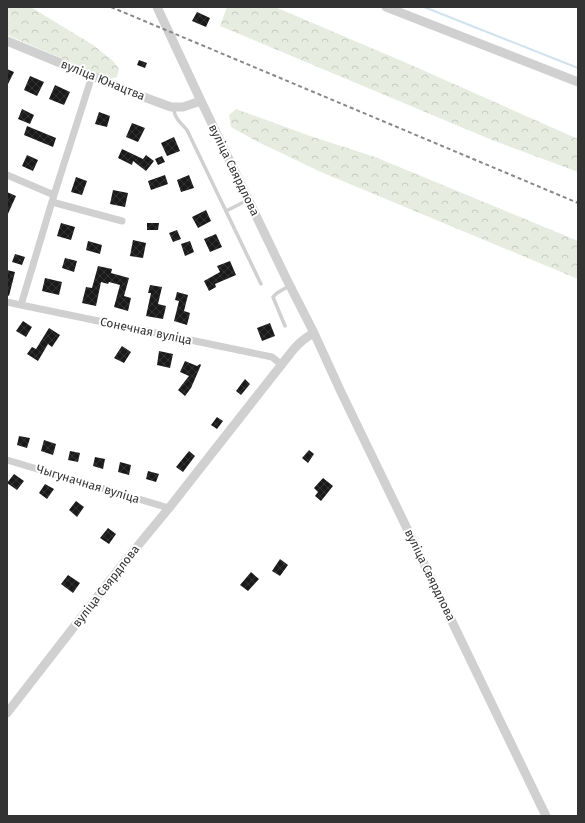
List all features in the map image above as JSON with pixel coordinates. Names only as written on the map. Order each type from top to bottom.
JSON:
[{"type":"street","name":"вуліца Свярдлова","points":[[156,7],[546,816]]},
{"type":"street","points":[[386,7],[578,82]]},
{"type":"street","name":"вуліца Юнацтва","points":[[7,41],[133,93],[174,108]]},
{"type":"street","points":[[21,305],[92,76]]},
{"type":"street","points":[[174,108],[183,107],[201,101]]},
{"type":"street","points":[[7,175],[54,195]]},
{"type":"street","points":[[52,202],[122,221]]},
{"type":"street","name":"Сонечная вуліца","points":[[7,302],[272,357],[282,365]]},
{"type":"street","name":"вуліца Свярдлова","points":[[9,706],[169,508],[299,343],[314,333]]},
{"type":"street","name":"Чыгуначная вуліца","points":[[7,460],[169,508]]},
{"type":"lane","points":[[174,108],[174,112],[188,130],[261,284]]},
{"type":"lane","points":[[226,211],[249,200]]},
{"type":"lane","points":[[285,326],[273,297],[276,293],[290,285]]},
{"type":"green space","points":[[7,7],[30,7],[93,45],[113,61],[119,69],[117,77],[110,79],[7,35]]},
{"type":"green space","points":[[227,7],[275,7],[402,61],[578,139],[578,172],[492,140],[220,26]]},
{"type":"green space","points":[[236,109],[310,136],[375,157],[578,241],[578,279],[321,172],[256,141],[231,127],[229,115]]},
{"type":"building","points":[[197,12],[210,18],[206,27],[192,21]]},
{"type":"building","points":[[139,60],[147,63],[145,68],[137,65]]},
{"type":"building","points":[[7,69],[14,72],[7,86]]},
{"type":"building","points":[[30,76],[44,82],[37,96],[24,90]]},
{"type":"building","points":[[55,85],[70,92],[64,105],[49,99]]},
{"type":"building","points":[[22,109],[34,115],[30,124],[18,119]]},
{"type":"building","points":[[99,112],[110,116],[107,127],[95,124]]},
{"type":"building","points":[[132,123],[145,128],[138,142],[126,137]]},
{"type":"building","points":[[27,126],[56,138],[53,147],[24,135]]},
{"type":"building","points":[[174,137],[180,151],[167,156],[161,143]]},
{"type":"building","points":[[122,149],[143,159],[146,155],[154,161],[146,171],[133,161],[132,165],[118,158]]},
{"type":"building","points":[[27,155],[38,160],[33,171],[22,166]]},
{"type":"building","points":[[162,156],[165,162],[158,165],[155,159]]},
{"type":"building","points":[[165,175],[168,184],[151,190],[148,181]]},
{"type":"building","points":[[189,175],[194,188],[181,192],[177,180]]},
{"type":"building","points":[[76,177],[87,181],[82,195],[71,192]]},
{"type":"building","points":[[113,190],[128,193],[125,207],[110,204]]},
{"type":"building","points":[[7,192],[16,196],[7,216]]},
{"type":"building","points":[[206,210],[211,221],[198,228],[192,217]]},
{"type":"building","points":[[61,223],[75,227],[71,240],[57,236]]},
{"type":"building","points":[[147,223],[159,223],[158,230],[147,230]]},
{"type":"building","points":[[177,230],[181,239],[173,242],[169,233]]},
{"type":"building","points":[[216,234],[222,247],[210,252],[204,239]]},
{"type":"building","points":[[133,240],[146,243],[143,258],[130,256]]},
{"type":"building","points":[[88,241],[102,245],[100,254],[86,250]]},
{"type":"building","points":[[190,241],[194,252],[185,256],[181,244]]},
{"type":"building","points":[[15,254],[25,257],[22,265],[12,262]]},
{"type":"building","points":[[65,258],[77,261],[74,272],[62,268]]},
{"type":"building","points":[[230,261],[236,275],[215,284],[216,287],[209,291],[204,281],[220,272],[217,266]]},
{"type":"building","points":[[98,266],[112,269],[111,273],[129,278],[124,296],[131,298],[128,311],[114,307],[120,285],[109,282],[108,284],[101,282],[96,306],[82,303],[86,287],[92,288]]},
{"type":"building","points":[[7,270],[15,272],[9,296],[7,295]]},
{"type":"building","points":[[45,278],[62,282],[59,295],[42,291]]},
{"type":"building","points":[[150,285],[162,287],[158,304],[166,306],[163,319],[146,316],[151,293],[148,293]]},
{"type":"building","points":[[177,292],[188,295],[184,311],[190,313],[187,325],[174,321],[179,301],[175,300]]},
{"type":"building","points":[[23,321],[32,327],[26,337],[16,331]]},
{"type":"building","points":[[270,323],[275,336],[262,341],[257,328]]},
{"type":"building","points":[[49,328],[60,335],[52,347],[48,344],[38,361],[27,354],[32,347],[36,349]]},
{"type":"building","points":[[122,346],[131,352],[124,363],[114,358]]},
{"type":"building","points":[[159,351],[173,354],[170,368],[157,365]]},
{"type":"building","points":[[185,361],[197,366],[200,364],[201,365],[191,388],[185,396],[178,390],[189,376],[180,372]]},
{"type":"building","points":[[245,379],[250,384],[241,395],[236,391]]},
{"type":"building","points":[[217,417],[223,421],[217,429],[211,425]]},
{"type":"building","points":[[19,436],[30,438],[27,448],[17,445]]},
{"type":"building","points":[[44,440],[56,444],[53,455],[41,451]]},
{"type":"building","points":[[309,450],[314,454],[308,463],[302,458]]},
{"type":"building","points":[[70,451],[80,453],[78,462],[68,460]]},
{"type":"building","points":[[189,451],[195,456],[183,472],[176,467]]},
{"type":"building","points":[[95,457],[105,459],[103,469],[93,466]]},
{"type":"building","points":[[120,462],[131,465],[129,475],[118,472]]},
{"type":"building","points":[[148,471],[159,474],[156,482],[146,479]]},
{"type":"building","points":[[14,474],[24,481],[17,490],[7,483]]},
{"type":"building","points":[[323,478],[333,486],[321,501],[315,496],[318,492],[314,488]]},
{"type":"building","points":[[45,484],[54,489],[47,499],[39,493]]},
{"type":"building","points":[[76,501],[84,507],[77,517],[69,510]]},
{"type":"building","points":[[108,528],[116,534],[109,544],[100,538]]},
{"type":"building","points":[[280,559],[288,565],[280,576],[272,571]]},
{"type":"building","points":[[251,572],[259,579],[248,591],[240,585]]},
{"type":"building","points":[[68,575],[80,583],[73,593],[61,584]]},
{"type":"waterway","points":[[424,7],[578,68]]},
{"type":"railway","points":[[111,7],[578,203]]}]
